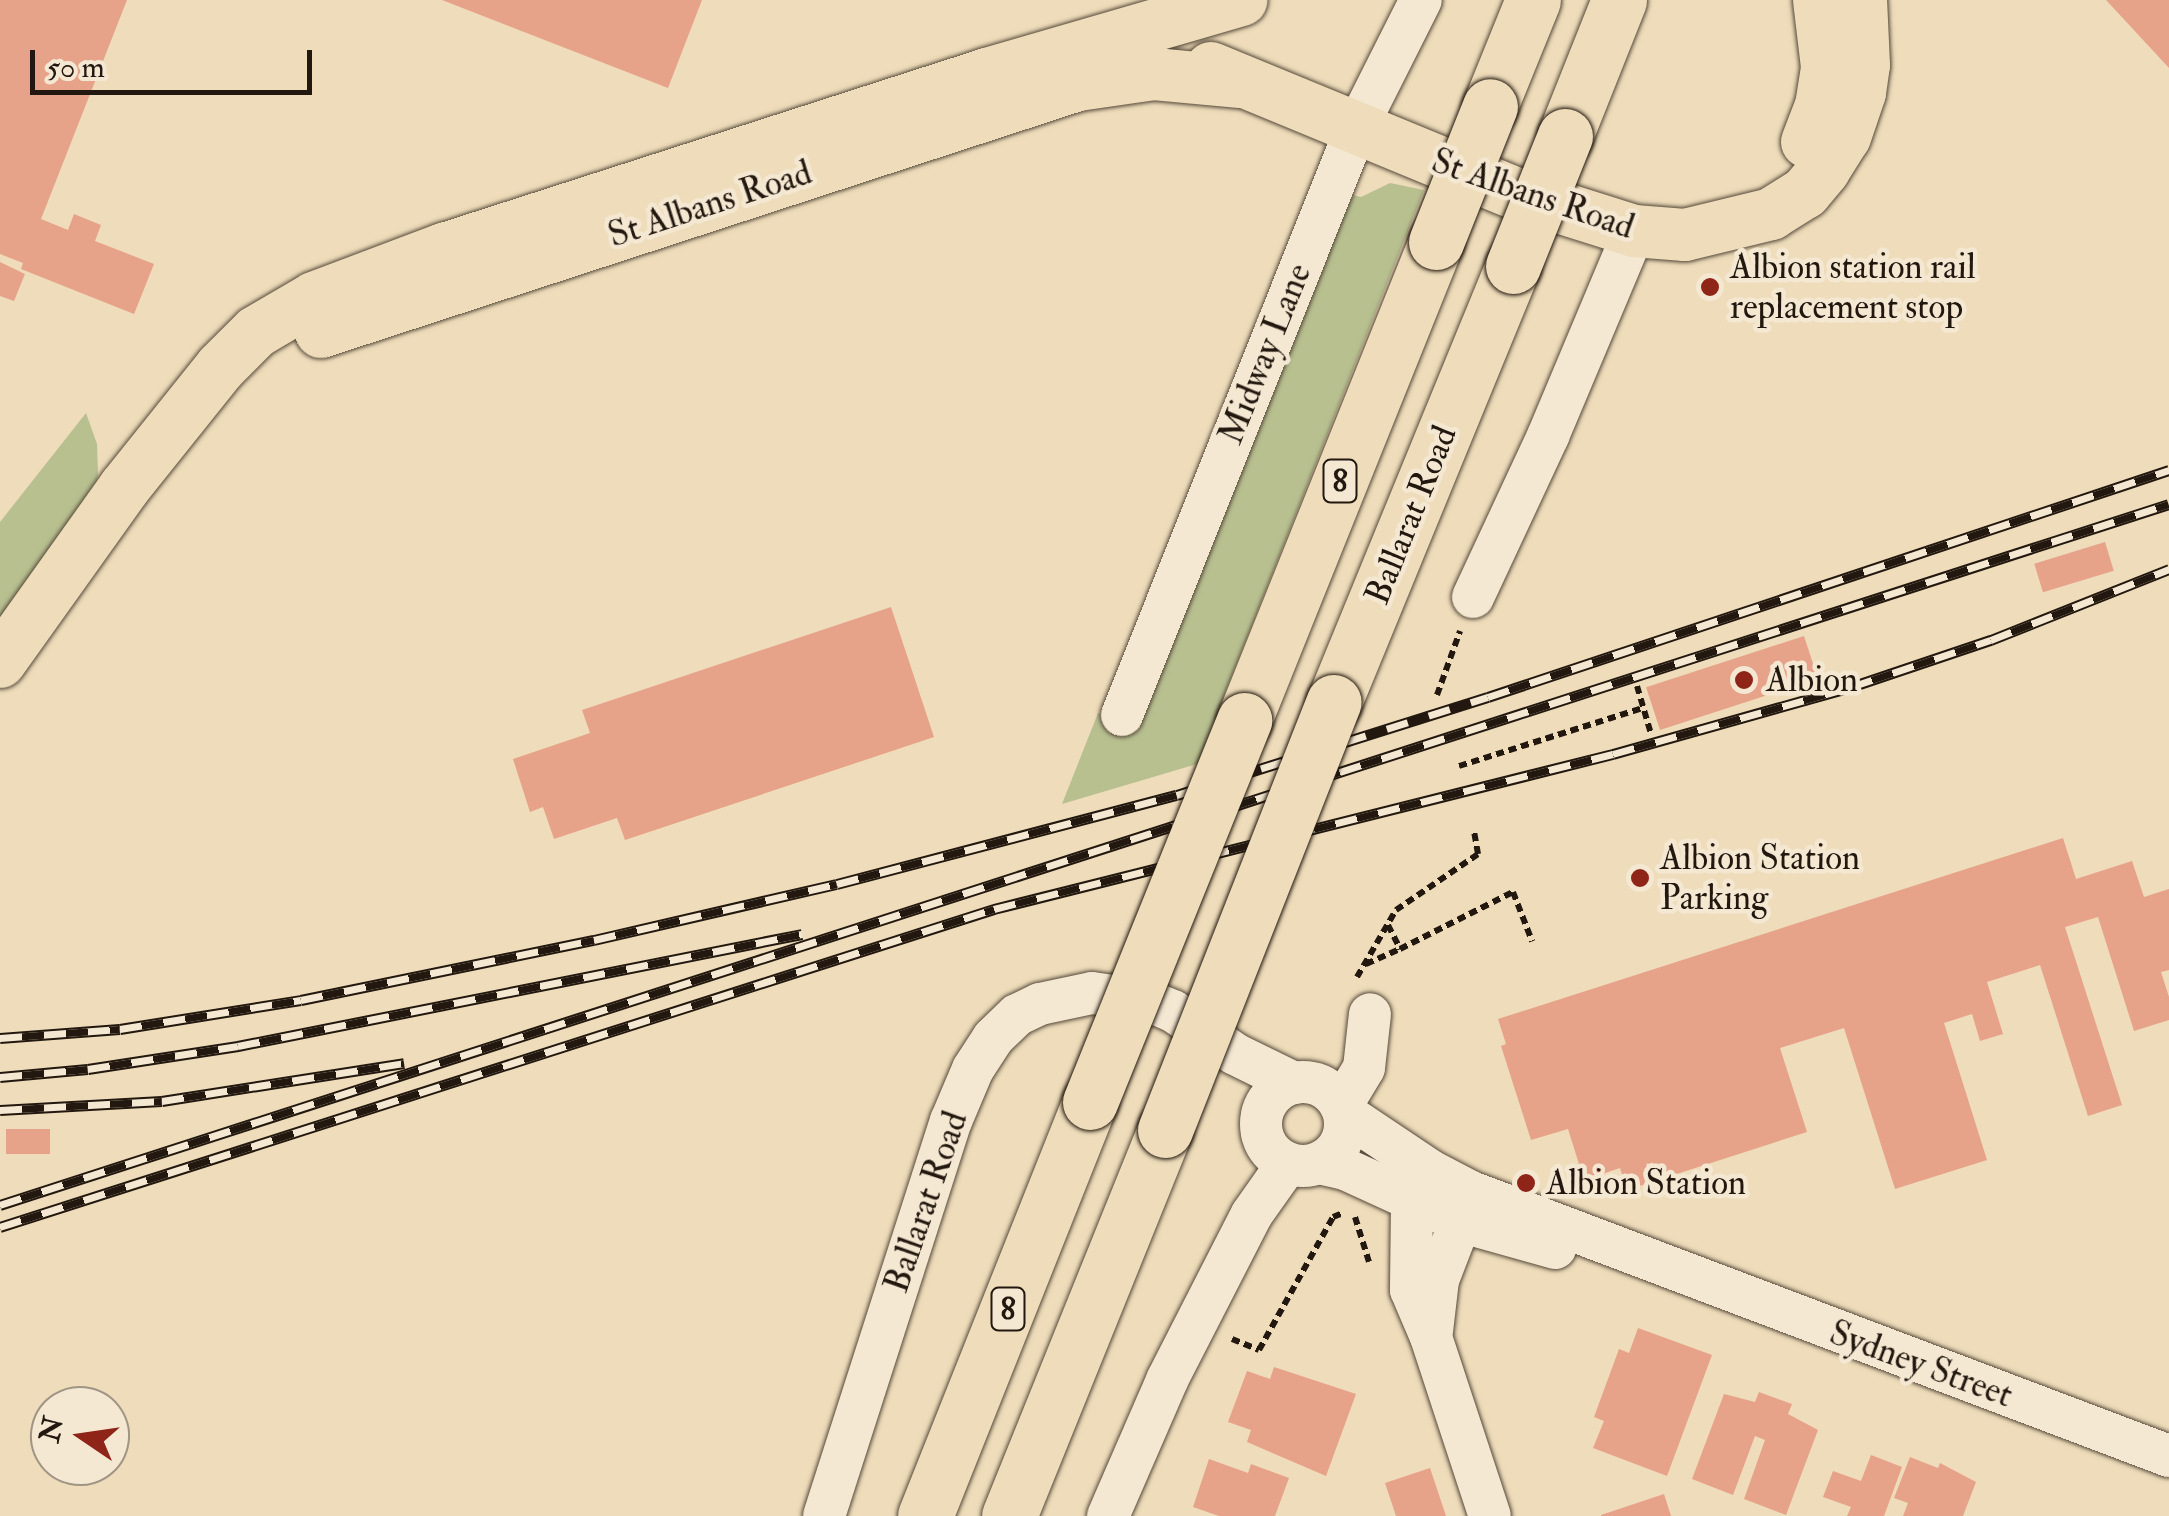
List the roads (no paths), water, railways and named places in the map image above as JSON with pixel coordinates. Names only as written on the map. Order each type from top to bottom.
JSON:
[{"type":"highway","name":"8","points":[[925,1516],[1533,0]]},
{"type":"highway","name":"Ballarat Road","points":[[1009,1516],[1619,0]]},
{"type":"main road","name":"St Albans Road","points":[[837,143],[986,74],[1104,44],[1241,0]]},
{"type":"main road","name":"St Albans Road","points":[[1718,229],[1747,211],[1779,182],[1810,137],[1827,67],[1819,0]]},
{"type":"main road","name":"St Albans Road","points":[[1104,44],[1178,54],[1517,194],[1634,232],[1670,236],[1718,229],[1786,207],[1805,193],[1834,156],[1852,119],[1862,81],[1861,0]]},
{"type":"main road","name":"St Albans Road","points":[[0,662],[124,488],[196,398],[242,344],[277,318],[379,292],[837,143],[1099,80],[1154,74],[1241,82]]},
{"type":"street","name":"Midway Lane","points":[[1122,715],[1356,129],[1421,0]]},
{"type":"street","points":[[1473,597],[1548,436],[1634,232]]},
{"type":"street","name":"Ballarat Road","points":[[824,1516],[951,1121],[972,1069],[994,1038],[1018,1015],[1066,997],[1092,993],[1149,1001],[1185,1018],[1235,1054],[1294,1083]]},
{"type":"street","points":[[1108,1516],[1167,1380],[1252,1214],[1303,1163],[1329,1157],[1343,1138],[1342,1110],[1364,1068],[1362,997]]},
{"type":"street","points":[[1303,1163],[1264,1138],[1262,1115],[1274,1094],[1294,1083],[1317,1084],[1342,1110]]},
{"type":"street","name":"Sydney Street","points":[[1342,1110],[1413,1160],[1465,1206],[1673,1271],[2169,1456]]},
{"type":"street","name":"Sydney Street","points":[[1303,1163],[1346,1169],[1412,1220],[1465,1206]]},
{"type":"street","points":[[1432,1337],[1438,1280],[1465,1206]]},
{"type":"street","points":[[1412,1220],[1411,1290],[1432,1337],[1490,1516]]},
{"type":"railway","points":[[0,1038],[120,1029],[301,1000],[594,940],[837,884],[1177,795],[1488,697],[2169,470]]},
{"type":"railway","points":[[0,1205],[2169,504]]},
{"type":"railway","points":[[0,1227],[994,909],[1613,754],[1851,687],[1991,640],[2169,569]]},
{"type":"railway","points":[[0,1077],[88,1069],[238,1046],[802,934]]},
{"type":"railway","points":[[0,1110],[162,1101],[404,1063]]},
{"type":"place","name":"Albion station rail replacement stop","points":[[1710,287]]},
{"type":"place","name":"Albion","points":[[1744,680]]},
{"type":"place","name":"Albion Station Parking","points":[[1640,878]]},
{"type":"place","name":"Albion Station","points":[[1526,1183]]}]
